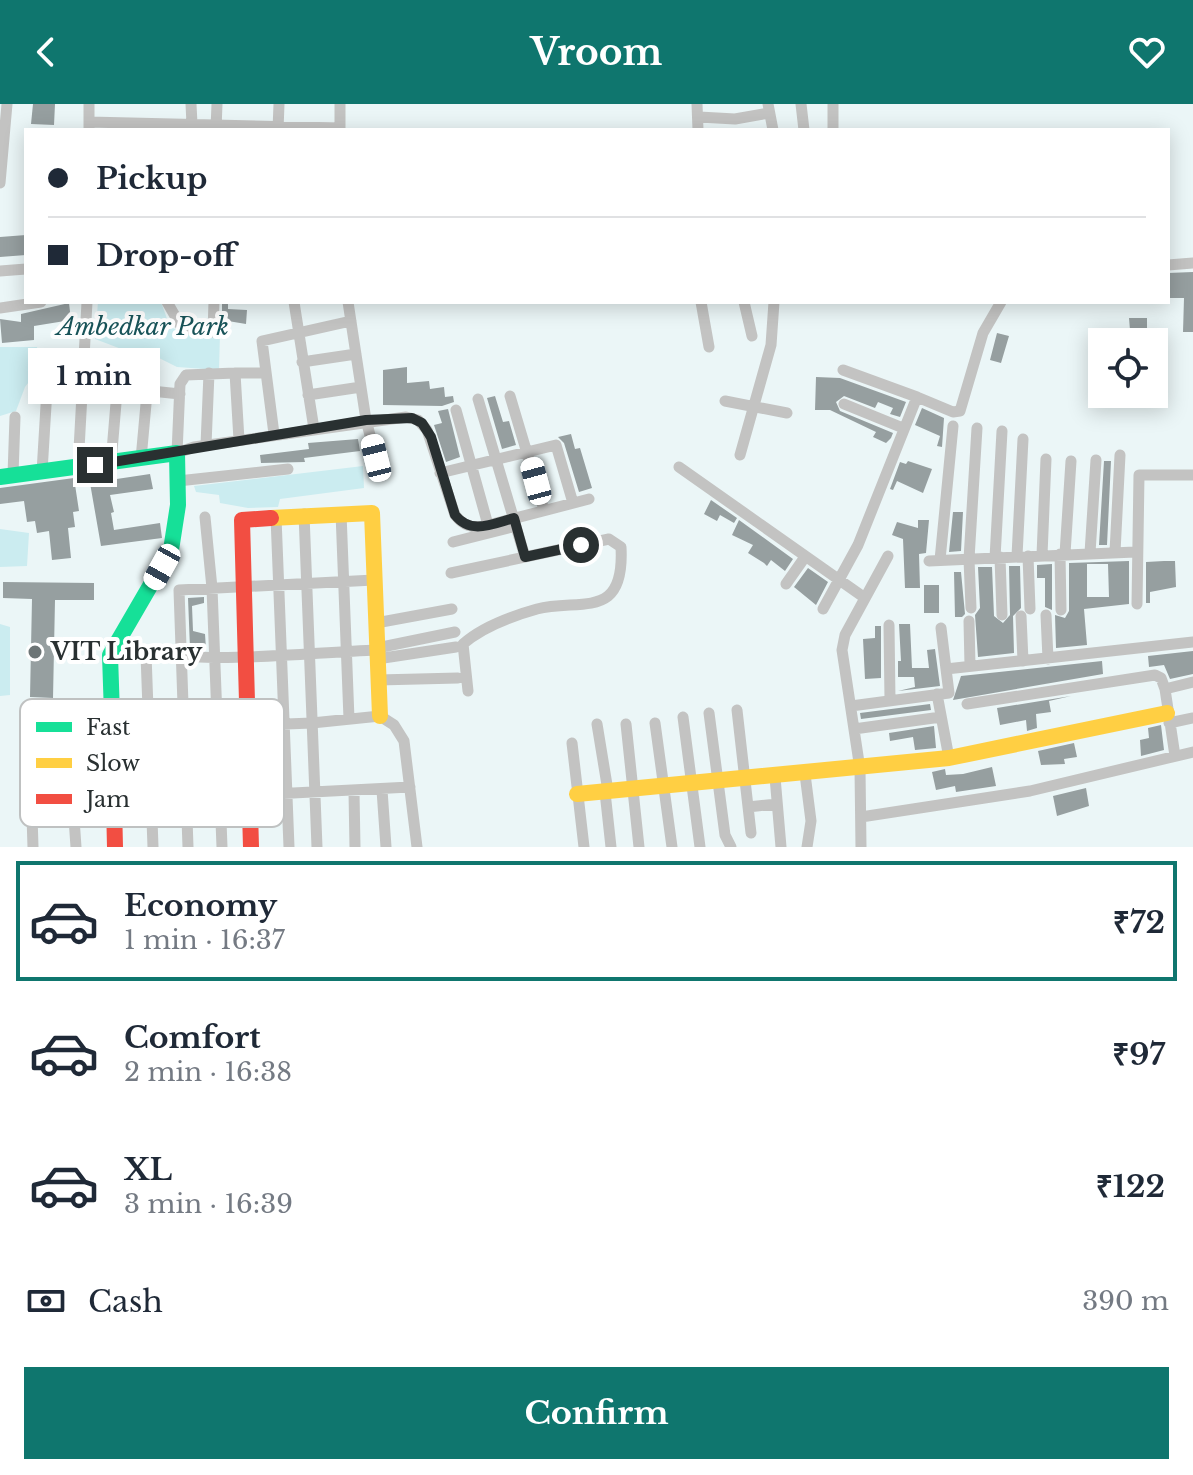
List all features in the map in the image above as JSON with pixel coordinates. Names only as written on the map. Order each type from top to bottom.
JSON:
[{"type":"street","points":[[89,104],[89,126],[192,124],[278,128],[279,104]]},
{"type":"street","points":[[191,104],[192,124]]},
{"type":"street","points":[[216,127],[217,104]]},
{"type":"street","points":[[340,104],[340,128]]},
{"type":"street","points":[[697,104],[698,128]]},
{"type":"street","points":[[801,104],[804,128]]},
{"type":"street","points":[[833,104],[833,128]]},
{"type":"street","points":[[699,117],[735,119],[769,109]]},
{"type":"street","points":[[0,183],[5,111]]},
{"type":"street","points":[[1170,265],[1193,263]]},
{"type":"street","points":[[0,271],[24,269]]},
{"type":"street","points":[[0,308],[27,304]]},
{"type":"street","points":[[78,468],[87,304]]},
{"type":"street","points":[[168,304],[182,328],[213,332],[214,304]]},
{"type":"street","points":[[294,304],[296,332],[314,429]]},
{"type":"street","points":[[348,304],[366,420],[376,458]]},
{"type":"street","points":[[701,304],[709,347]]},
{"type":"street","points":[[744,304],[752,336]]},
{"type":"street","points":[[740,455],[771,345],[774,304]]},
{"type":"street","points":[[843,370],[960,411],[983,333],[1000,304]]},
{"type":"street","points":[[274,434],[262,341],[351,321]]},
{"type":"street","points":[[302,362],[356,354]]},
{"type":"street","points":[[111,463],[120,355]]},
{"type":"street","points":[[141,459],[150,360]]},
{"type":"street","points":[[206,445],[209,373]]},
{"type":"street","points":[[235,373],[239,440]]},
{"type":"street","points":[[110,699],[109,674],[114,645],[171,550],[178,481],[180,394],[186,375],[264,373]]},
{"type":"street","points":[[84,384],[180,394]]},
{"type":"street","points":[[308,395],[361,387]]},
{"type":"street","points":[[42,472],[47,389]]},
{"type":"street","points":[[510,396],[544,510]]},
{"type":"street","points":[[823,609],[841,581],[917,397]]},
{"type":"street","points":[[478,399],[525,557]]},
{"type":"street","points":[[725,401],[787,413]]},
{"type":"street","points":[[844,404],[903,428]]},
{"type":"street","points":[[456,410],[488,525]]},
{"type":"street","points":[[15,417],[7,476],[141,459],[206,445],[366,420],[406,417],[422,423],[431,437],[455,515],[463,524],[474,528],[515,522]]},
{"type":"street","points":[[953,426],[934,560],[1135,552]]},
{"type":"street","points":[[971,608],[969,559],[977,428]]},
{"type":"street","points":[[1002,431],[998,557],[1002,615]]},
{"type":"street","points":[[1023,439],[1023,661]]},
{"type":"street","points":[[440,473],[556,445],[573,503]]},
{"type":"street","points":[[1115,552],[1120,455]]},
{"type":"street","points":[[1042,555],[1046,459]]},
{"type":"street","points":[[1090,553],[1096,460]]},
{"type":"street","points":[[1061,610],[1062,554],[1071,461]]},
{"type":"street","points":[[679,467],[865,598]]},
{"type":"street","points":[[178,481],[288,469]]},
{"type":"street","points":[[1137,604],[1135,552],[1139,475],[1193,475]]},
{"type":"street","points":[[453,542],[544,510],[589,499]]},
{"type":"street","points":[[341,513],[349,719]]},
{"type":"street","points":[[247,699],[242,520],[304,514],[372,513],[380,716]]},
{"type":"street","points":[[304,514],[317,847]]},
{"type":"street","points":[[205,517],[212,588],[216,699]]},
{"type":"street","points":[[276,517],[281,699]]},
{"type":"street","points":[[451,573],[609,539],[621,547],[622,566],[611,592],[595,605],[537,609],[476,632],[463,644],[468,691]]},
{"type":"street","points":[[861,847],[860,769],[842,650],[845,635],[888,556]]},
{"type":"street","points":[[786,584],[805,557]]},
{"type":"street","points":[[182,699],[179,590],[307,586],[374,580]]},
{"type":"street","points":[[376,623],[452,609]]},
{"type":"street","points":[[1046,615],[1048,659]]},
{"type":"street","points":[[969,621],[970,666]]},
{"type":"street","points":[[889,625],[890,700]]},
{"type":"street","points":[[851,706],[949,693],[941,628]]},
{"type":"street","points":[[377,652],[455,632]]},
{"type":"street","points":[[946,669],[1193,642]]},
{"type":"street","points":[[114,645],[146,654],[181,657],[456,647]]},
{"type":"street","points":[[146,654],[148,699]]},
{"type":"street","points":[[967,704],[1155,675],[1161,678],[1165,689],[1175,756]]},
{"type":"street","points":[[378,680],[458,678]]},
{"type":"street","points":[[1165,689],[1193,682]]},
{"type":"street","points":[[937,694],[949,758]]},
{"type":"street","points":[[737,710],[751,833]]},
{"type":"street","points":[[709,713],[725,835],[731,847]]},
{"type":"street","points":[[284,724],[380,716],[394,725],[404,741],[417,847]]},
{"type":"street","points":[[683,717],[694,782],[700,847]]},
{"type":"street","points":[[854,729],[941,717]]},
{"type":"street","points":[[577,794],[860,769],[949,758],[1168,718],[1193,718]]},
{"type":"street","points":[[655,723],[672,847]]},
{"type":"street","points":[[597,724],[611,847]]},
{"type":"street","points":[[626,724],[639,847]]},
{"type":"street","points":[[572,743],[584,847]]},
{"type":"street","points":[[861,817],[1030,791],[1193,752]]},
{"type":"street","points":[[805,774],[811,821],[807,847]]},
{"type":"street","points":[[775,777],[781,847]]},
{"type":"street","points":[[289,847],[284,795],[410,787]]},
{"type":"street","points":[[382,790],[386,847]]},
{"type":"street","points":[[354,792],[355,847]]},
{"type":"street","points":[[748,807],[777,804]]},
{"type":"street","points":[[33,847],[34,827]]},
{"type":"street","points":[[74,827],[76,847]]},
{"type":"street","points":[[115,827],[115,847]]},
{"type":"street","points":[[153,827],[153,847]]},
{"type":"street","points":[[188,827],[188,847]]},
{"type":"street","points":[[222,827],[222,847]]},
{"type":"street","points":[[251,827],[251,847]]},
{"type":"green space","name":"Ambedkar Park","points":[[98,304],[162,304],[170,327],[187,334],[220,334],[219,370],[177,367],[149,353],[124,350],[95,339]]},
{"type":"green space","points":[[0,347],[37,347],[39,369],[25,387],[16,411],[0,416]]},
{"type":"green space","points":[[363,466],[364,488],[280,499],[278,507],[248,508],[220,503],[219,495],[196,492],[194,486]]},
{"type":"green space","points":[[0,529],[29,533],[27,566],[0,567]]},
{"type":"green space","points":[[0,624],[10,627],[10,695],[0,696]]},
{"type":"building","points":[[33,104],[55,104],[54,125],[31,124]]},
{"type":"building","points":[[24,235],[24,255],[0,257],[0,237]]},
{"type":"building","points":[[1193,272],[1193,332],[1183,332],[1184,298],[1170,298],[1170,273]]},
{"type":"building","points":[[69,304],[71,320],[34,326],[34,340],[2,343],[0,319],[21,322],[21,314]]},
{"type":"building","points":[[222,304],[228,304],[228,309],[247,310],[246,324],[222,320]]},
{"type":"building","points":[[1129,318],[1147,318],[1147,328],[1130,328]]},
{"type":"building","points":[[997,333],[1009,336],[1001,363],[990,360]]},
{"type":"building","points":[[407,367],[407,383],[429,381],[430,389],[444,387],[445,397],[453,396],[454,402],[442,406],[383,405],[383,370]]},
{"type":"building","points":[[816,377],[840,378],[906,402],[900,417],[890,414],[893,408],[878,402],[875,408],[844,396],[836,402],[840,411],[893,433],[891,438],[886,443],[873,437],[876,432],[830,410],[815,410]]},
{"type":"building","points":[[495,396],[503,422],[509,421],[516,445],[502,449],[487,398]]},
{"type":"building","points":[[922,408],[944,418],[942,447],[937,446],[940,436],[915,425]]},
{"type":"building","points":[[448,409],[460,457],[446,462],[434,425],[442,423],[438,411]]},
{"type":"building","points":[[571,434],[575,449],[580,448],[592,488],[579,492],[564,443],[558,437]]},
{"type":"building","points":[[358,439],[360,451],[304,458],[305,462],[261,463],[260,455],[309,449],[308,443]]},
{"type":"building","points":[[908,461],[932,469],[923,493],[897,481],[893,490],[890,489],[900,462],[906,464]]},
{"type":"building","points":[[1104,461],[1111,461],[1107,545],[1099,545]]},
{"type":"building","points":[[150,474],[153,489],[110,495],[114,530],[160,523],[162,538],[101,546],[90,483]]},
{"type":"building","points":[[74,478],[79,511],[73,512],[75,527],[68,528],[71,558],[52,560],[49,531],[37,533],[35,521],[27,522],[24,501],[0,504],[0,488]]},
{"type":"building","points":[[711,500],[737,518],[734,523],[720,515],[717,521],[704,514]]},
{"type":"building","points":[[953,512],[963,512],[961,551],[949,552]]},
{"type":"building","points":[[739,520],[793,559],[785,571],[771,560],[767,566],[748,553],[753,545],[732,535]]},
{"type":"building","points":[[918,520],[929,520],[926,553],[919,554],[920,588],[905,588],[903,539],[892,535],[897,522],[918,528]]},
{"type":"building","points":[[1129,561],[1129,604],[1084,609],[1087,645],[1056,648],[1055,615],[1065,618],[1069,611],[1069,563]],"holes":[[[1087,564],[1108,564],[1109,597],[1087,597]]]},
{"type":"building","points":[[1175,561],[1176,587],[1150,592],[1150,603],[1146,603],[1146,562]]},
{"type":"building","points":[[1052,564],[1052,610],[1045,607],[1045,578],[1037,578],[1037,565]]},
{"type":"building","points":[[1009,566],[1020,566],[1021,608],[1013,616],[1014,653],[978,657],[975,615],[980,608],[978,567],[992,567],[994,616],[1003,623],[1010,615]]},
{"type":"building","points":[[808,568],[828,582],[816,605],[794,587]]},
{"type":"building","points":[[954,572],[961,572],[965,614],[962,617],[955,617]]},
{"type":"building","points":[[3,582],[94,583],[94,600],[55,600],[53,698],[30,697],[32,599],[3,598]]},
{"type":"building","points":[[924,585],[939,585],[939,613],[924,613]]},
{"type":"building","points":[[204,597],[204,603],[192,606],[193,631],[205,634],[206,649],[190,648],[188,598]]},
{"type":"building","points":[[899,624],[910,624],[912,668],[929,668],[927,650],[935,649],[940,686],[898,691],[915,687],[914,677],[898,677],[898,661],[901,661]]},
{"type":"building","points":[[875,626],[881,626],[881,678],[865,679],[863,639],[875,638]]},
{"type":"building","points":[[1193,651],[1193,674],[1170,679],[1164,665],[1149,667],[1148,656]]},
{"type":"building","points":[[1102,661],[1103,674],[953,700],[961,676]]},
{"type":"building","points":[[1071,696],[1049,701],[1051,712],[1036,714],[1037,728],[1027,731],[1026,720],[1000,725],[997,708]]},
{"type":"building","points":[[930,704],[931,710],[861,719],[860,713]]},
{"type":"building","points":[[1161,725],[1164,750],[1141,756],[1140,740],[1149,738],[1148,728]]},
{"type":"building","points":[[934,726],[936,748],[915,750],[913,737],[890,741],[889,733]]},
{"type":"building","points":[[1074,743],[1077,757],[1064,759],[1065,764],[1041,765],[1038,751]]},
{"type":"building","points":[[992,767],[996,786],[956,792],[955,786],[936,790],[932,772],[945,769],[946,775],[963,774]]},
{"type":"building","points":[[1086,788],[1089,806],[1057,816],[1053,796]]},
{"type":"traffic: fast","points":[[0,477],[177,453],[178,505],[171,550],[110,655],[111,699]]},
{"type":"traffic: slow","points":[[271,518],[372,513],[380,716]]},
{"type":"traffic: slow","points":[[577,794],[949,758],[1167,713]]},
{"type":"traffic: jam","points":[[247,699],[242,520],[271,518]]},
{"type":"traffic: jam","points":[[115,827],[115,847]]},
{"type":"traffic: jam","points":[[250,827],[251,847]]},
{"type":"place","name":"VIT Library","points":[[35,652]]},
{"type":"route","points":[[95,465],[366,420],[406,417],[422,423],[431,437],[433,452],[455,515],[463,524],[474,528],[514,518],[525,557],[581,545]]}]
